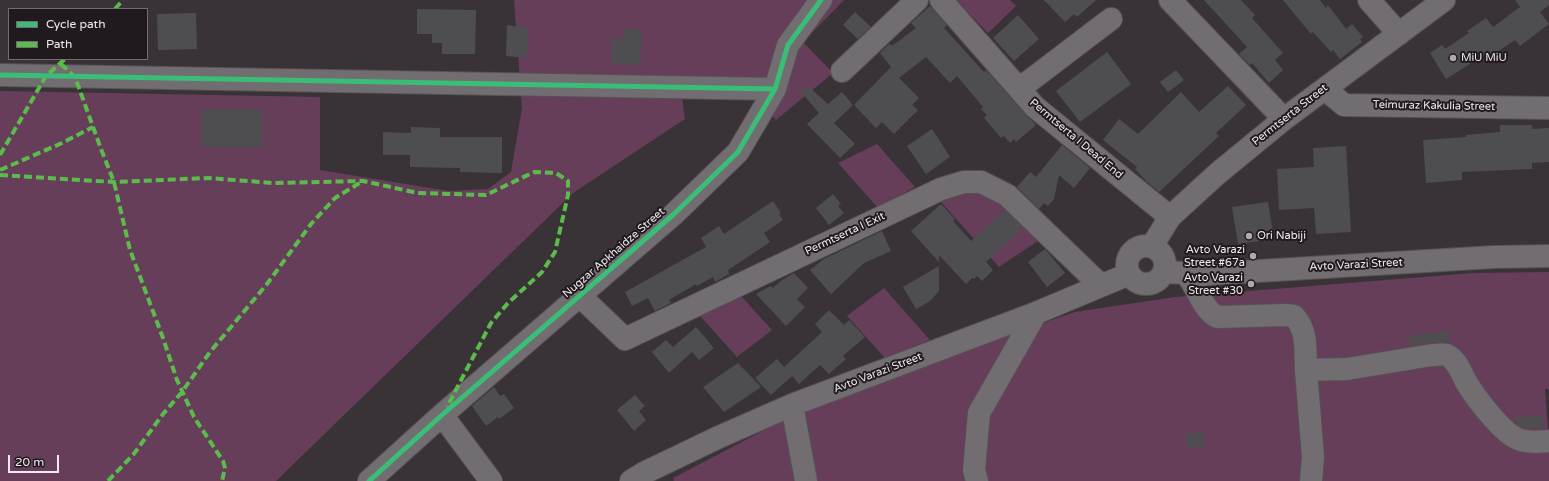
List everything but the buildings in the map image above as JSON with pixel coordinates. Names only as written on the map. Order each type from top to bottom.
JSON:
[{"type":"street","name":"Nugzar Apkhaidze Street","points":[[369,481],[442,415],[674,214],[738,152],[775,89],[788,45],[821,0]]},
{"type":"street","points":[[842,71],[917,0]]},
{"type":"street","name":"Permtserta I Dead End","points":[[940,0],[1035,107],[1170,217]]},
{"type":"street","points":[[1170,0],[1284,119]]},
{"type":"street","points":[[1368,0],[1399,34]]},
{"type":"street","name":"Permtserta Street","points":[[1152,246],[1170,217],[1217,174],[1284,119],[1444,0]]},
{"type":"street","points":[[1020,89],[1111,19]]},
{"type":"street","points":[[0,75],[775,89]]},
{"type":"street","name":"Teimuraz Kakulia Street","points":[[1324,89],[1344,105],[1549,108]]},
{"type":"street","name":"Permtserta I Exit","points":[[580,296],[625,340],[941,189],[964,182],[980,182],[1007,195],[1093,278],[1102,284]]},
{"type":"street","points":[[1170,217],[1168,231],[1169,240],[1173,251],[1179,260],[1188,266],[1208,274]]},
{"type":"street","points":[[1152,246],[1158,249],[1164,259],[1164,272],[1160,278],[1149,284],[1142,284],[1136,281],[1129,274],[1127,261],[1133,250],[1138,247],[1152,246]]},
{"type":"street","name":"Avto Varazi Street","points":[[1164,272],[1208,274],[1494,257],[1549,256]]},
{"type":"street","name":"Avto Varazi Street","points":[[631,481],[644,473],[706,443],[792,405],[1036,313],[1102,284],[1129,274]]},
{"type":"street","points":[[1186,274],[1193,282],[1210,313],[1217,317],[1286,315],[1294,316],[1302,327],[1305,336],[1306,370],[1313,457],[1311,481]]},
{"type":"street","points":[[977,481],[974,470],[979,413],[1036,313]]},
{"type":"street","points":[[1306,370],[1347,369],[1432,355],[1446,355],[1454,360],[1480,401],[1509,434],[1528,442],[1549,441]]},
{"type":"street","points":[[792,405],[806,481]]},
{"type":"street","points":[[442,415],[491,481]]},
{"type":"shaded area","points":[[514,0],[844,0],[803,42],[833,73],[776,120],[756,98],[681,89],[685,119],[573,193],[276,481],[0,481],[0,91],[320,97],[320,170],[449,191],[488,189],[511,172],[522,108]]},
{"type":"shaded area","points":[[956,0],[1010,0],[1016,6],[988,33]]},
{"type":"shaded area","points":[[877,144],[915,187],[878,208],[838,163]]},
{"type":"shaded area","points":[[963,191],[978,192],[1002,205],[1038,241],[999,267],[941,202]]},
{"type":"shaded area","points":[[1549,272],[1549,389],[1545,389],[1549,443],[1549,481],[674,481],[673,478],[780,422],[948,355],[1075,312],[1175,297],[1473,273]]},
{"type":"shaded area","points":[[884,288],[930,340],[885,358],[847,316]]},
{"type":"shaded area","points":[[741,296],[772,330],[737,357],[700,316]]},
{"type":"marked path","points":[[116,8],[123,0]]},
{"type":"marked path","points":[[0,155],[46,76],[64,60]]},
{"type":"marked path","points":[[61,64],[75,77],[114,182],[130,250],[177,380],[194,417],[223,461],[225,468],[222,481]]},
{"type":"marked path","points":[[0,170],[62,143],[93,127]]},
{"type":"marked path","points":[[0,175],[114,182],[208,178],[273,183],[363,181],[418,193],[486,195],[534,172],[556,173],[568,181],[568,195],[555,252],[542,272],[508,303],[491,323],[447,407]]},
{"type":"marked path","points":[[108,481],[133,455],[163,414],[182,392],[210,352],[267,284],[311,224],[335,198],[363,181]]},
{"type":"cycle path","points":[[369,481],[442,415],[674,214],[738,152],[775,89],[788,45],[821,0]]},
{"type":"cycle path","points":[[0,75],[775,89]]},
{"type":"place","name":"MiU MiU","points":[[1453,58]]},
{"type":"place","name":"Ori Nabiji","points":[[1249,236]]},
{"type":"place","name":"Avto Varazi Street #67a","points":[[1253,256]]},
{"type":"place","name":"Avto Varazi Street #30","points":[[1251,284]]}]
